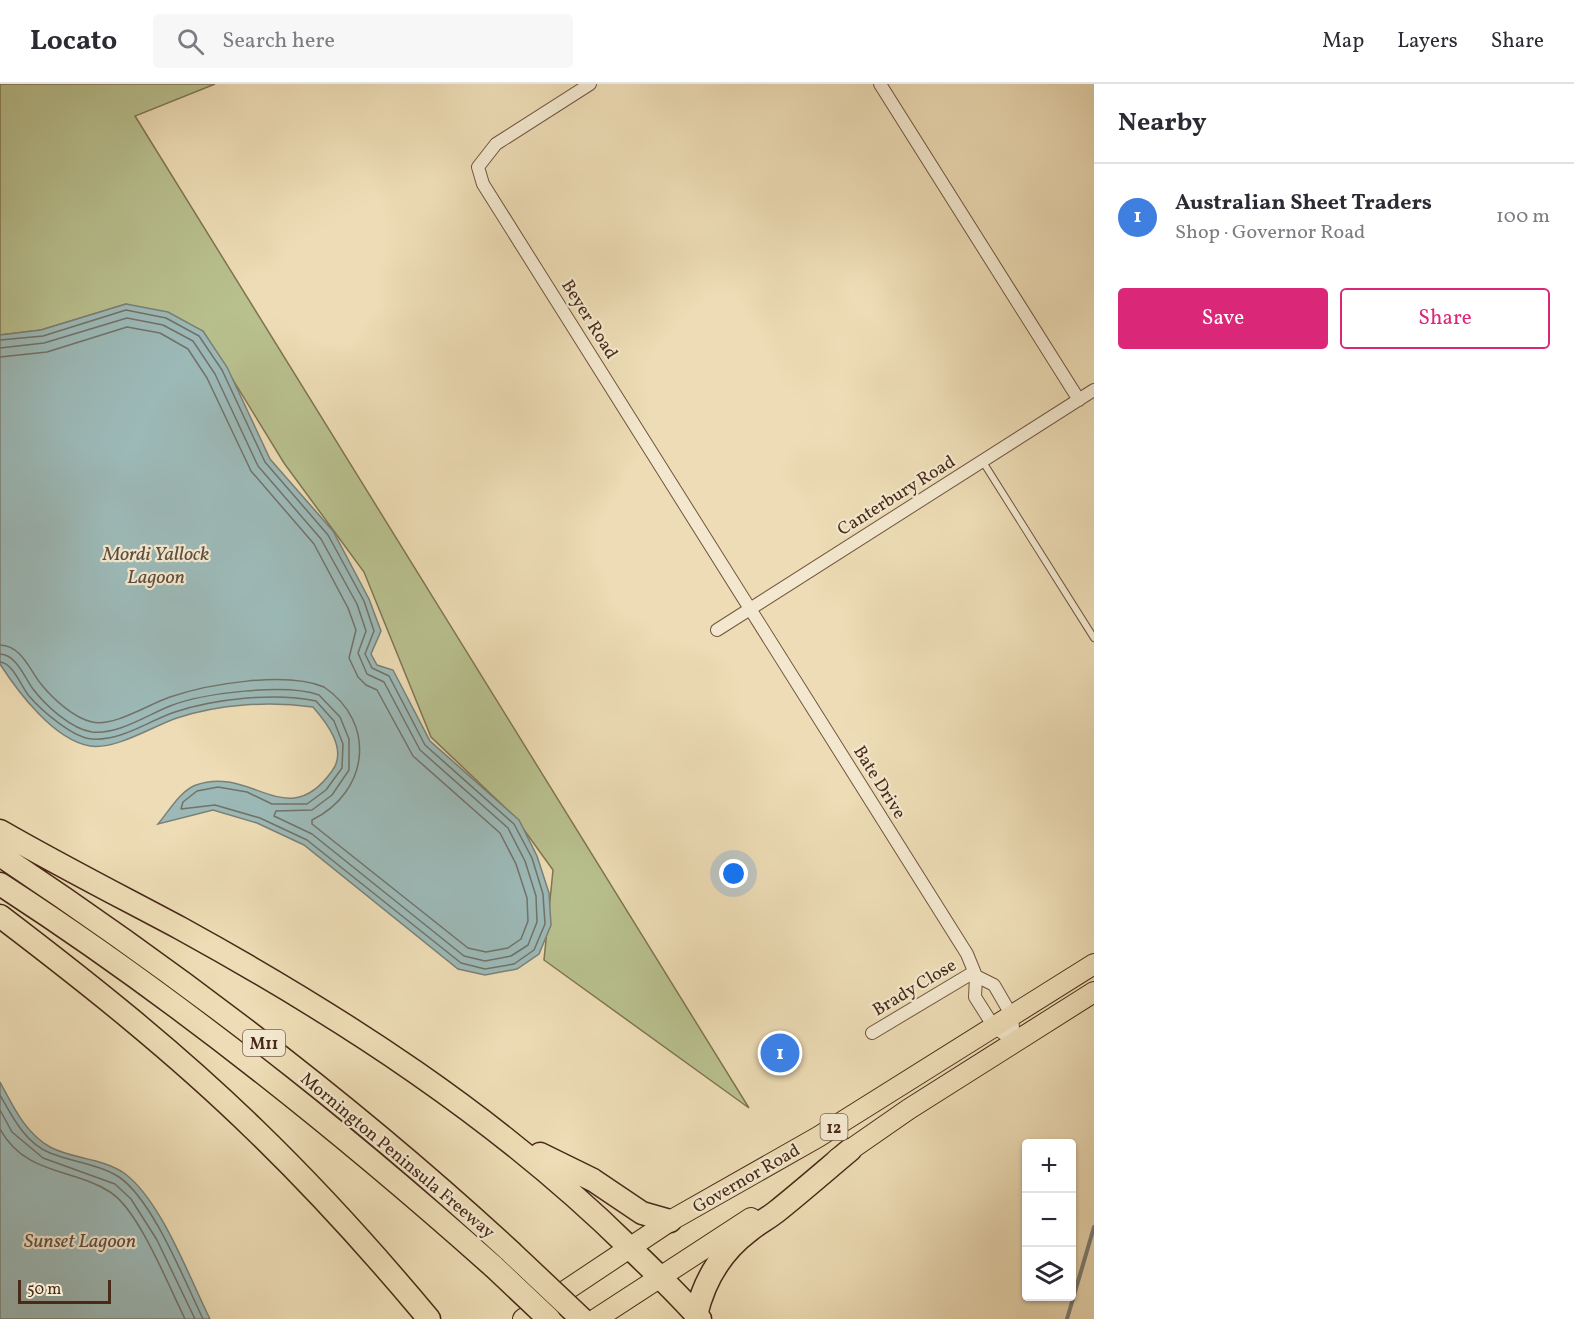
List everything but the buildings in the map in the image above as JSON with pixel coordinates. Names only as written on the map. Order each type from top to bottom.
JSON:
[{"type":"highway","points":[[0,831],[180,928],[326,1014],[411,1069],[511,1141],[590,1208],[698,1317]]},
{"type":"highway","name":"Mornington Peninsula Freeway","points":[[0,855],[212,1002],[321,1087],[443,1189],[582,1319]]},
{"type":"highway","name":"Mornington Peninsula Freeway","points":[[0,885],[72,931],[318,1114],[494,1267],[549,1319]]},
{"type":"highway","points":[[0,916],[119,1009],[254,1128],[324,1201],[428,1318]]},
{"type":"highway","points":[[511,1141],[593,1180],[642,1213],[670,1221]]},
{"type":"highway","points":[[698,1317],[701,1293],[709,1275],[729,1250],[748,1231],[773,1214],[850,1150]]},
{"type":"main road","name":"Governor Road","points":[[523,1319],[670,1221],[818,1137],[1094,964]]},
{"type":"main road","name":"Governor Road","points":[[596,1319],[1014,1041],[1094,992]]},
{"type":"street","name":"Beyer Road","points":[[590,84],[496,144],[478,167],[480,177],[751,608]]},
{"type":"street","points":[[880,84],[1079,400]]},
{"type":"street","name":"Canterbury Road","points":[[717,630],[1094,390]]},
{"type":"street","name":"Bate Drive","points":[[751,608],[967,954],[975,974],[975,997],[994,1027],[1014,1041]]},
{"type":"street","name":"Bate Drive","points":[[975,974],[994,984],[1012,1016],[1014,1041]]},
{"type":"street","name":"Brady Close","points":[[872,1033],[975,974]]},
{"type":"lane","points":[[982,462],[1094,638]]},
{"type":"green space","points":[[0,84],[215,84],[135,116],[749,1108],[544,960],[553,870],[514,816],[431,737],[364,572],[284,463],[203,331],[126,304],[41,330],[0,335]]},
{"type":"water","name":"Mordi Yallock Lagoon","points":[[126,304],[168,312],[203,331],[227,367],[270,459],[333,531],[369,599],[381,631],[371,654],[377,665],[393,670],[430,741],[519,820],[537,856],[549,893],[551,925],[539,954],[517,969],[485,975],[458,969],[304,845],[257,823],[213,810],[158,824],[180,797],[196,785],[216,781],[235,783],[284,798],[300,797],[316,789],[332,771],[338,754],[334,737],[313,707],[262,704],[227,707],[177,718],[123,741],[90,746],[63,735],[50,725],[27,701],[0,664],[0,335],[41,330]]},
{"type":"water","name":"Sunset Lagoon","points":[[0,1082],[20,1118],[41,1141],[59,1151],[115,1168],[137,1185],[150,1201],[173,1240],[210,1319],[0,1319]]},
{"type":"waterway","points":[[1067,1319],[1094,1227]]},
{"type":"place","name":"Australian Sheet Traders","points":[[780,1053]]}]
